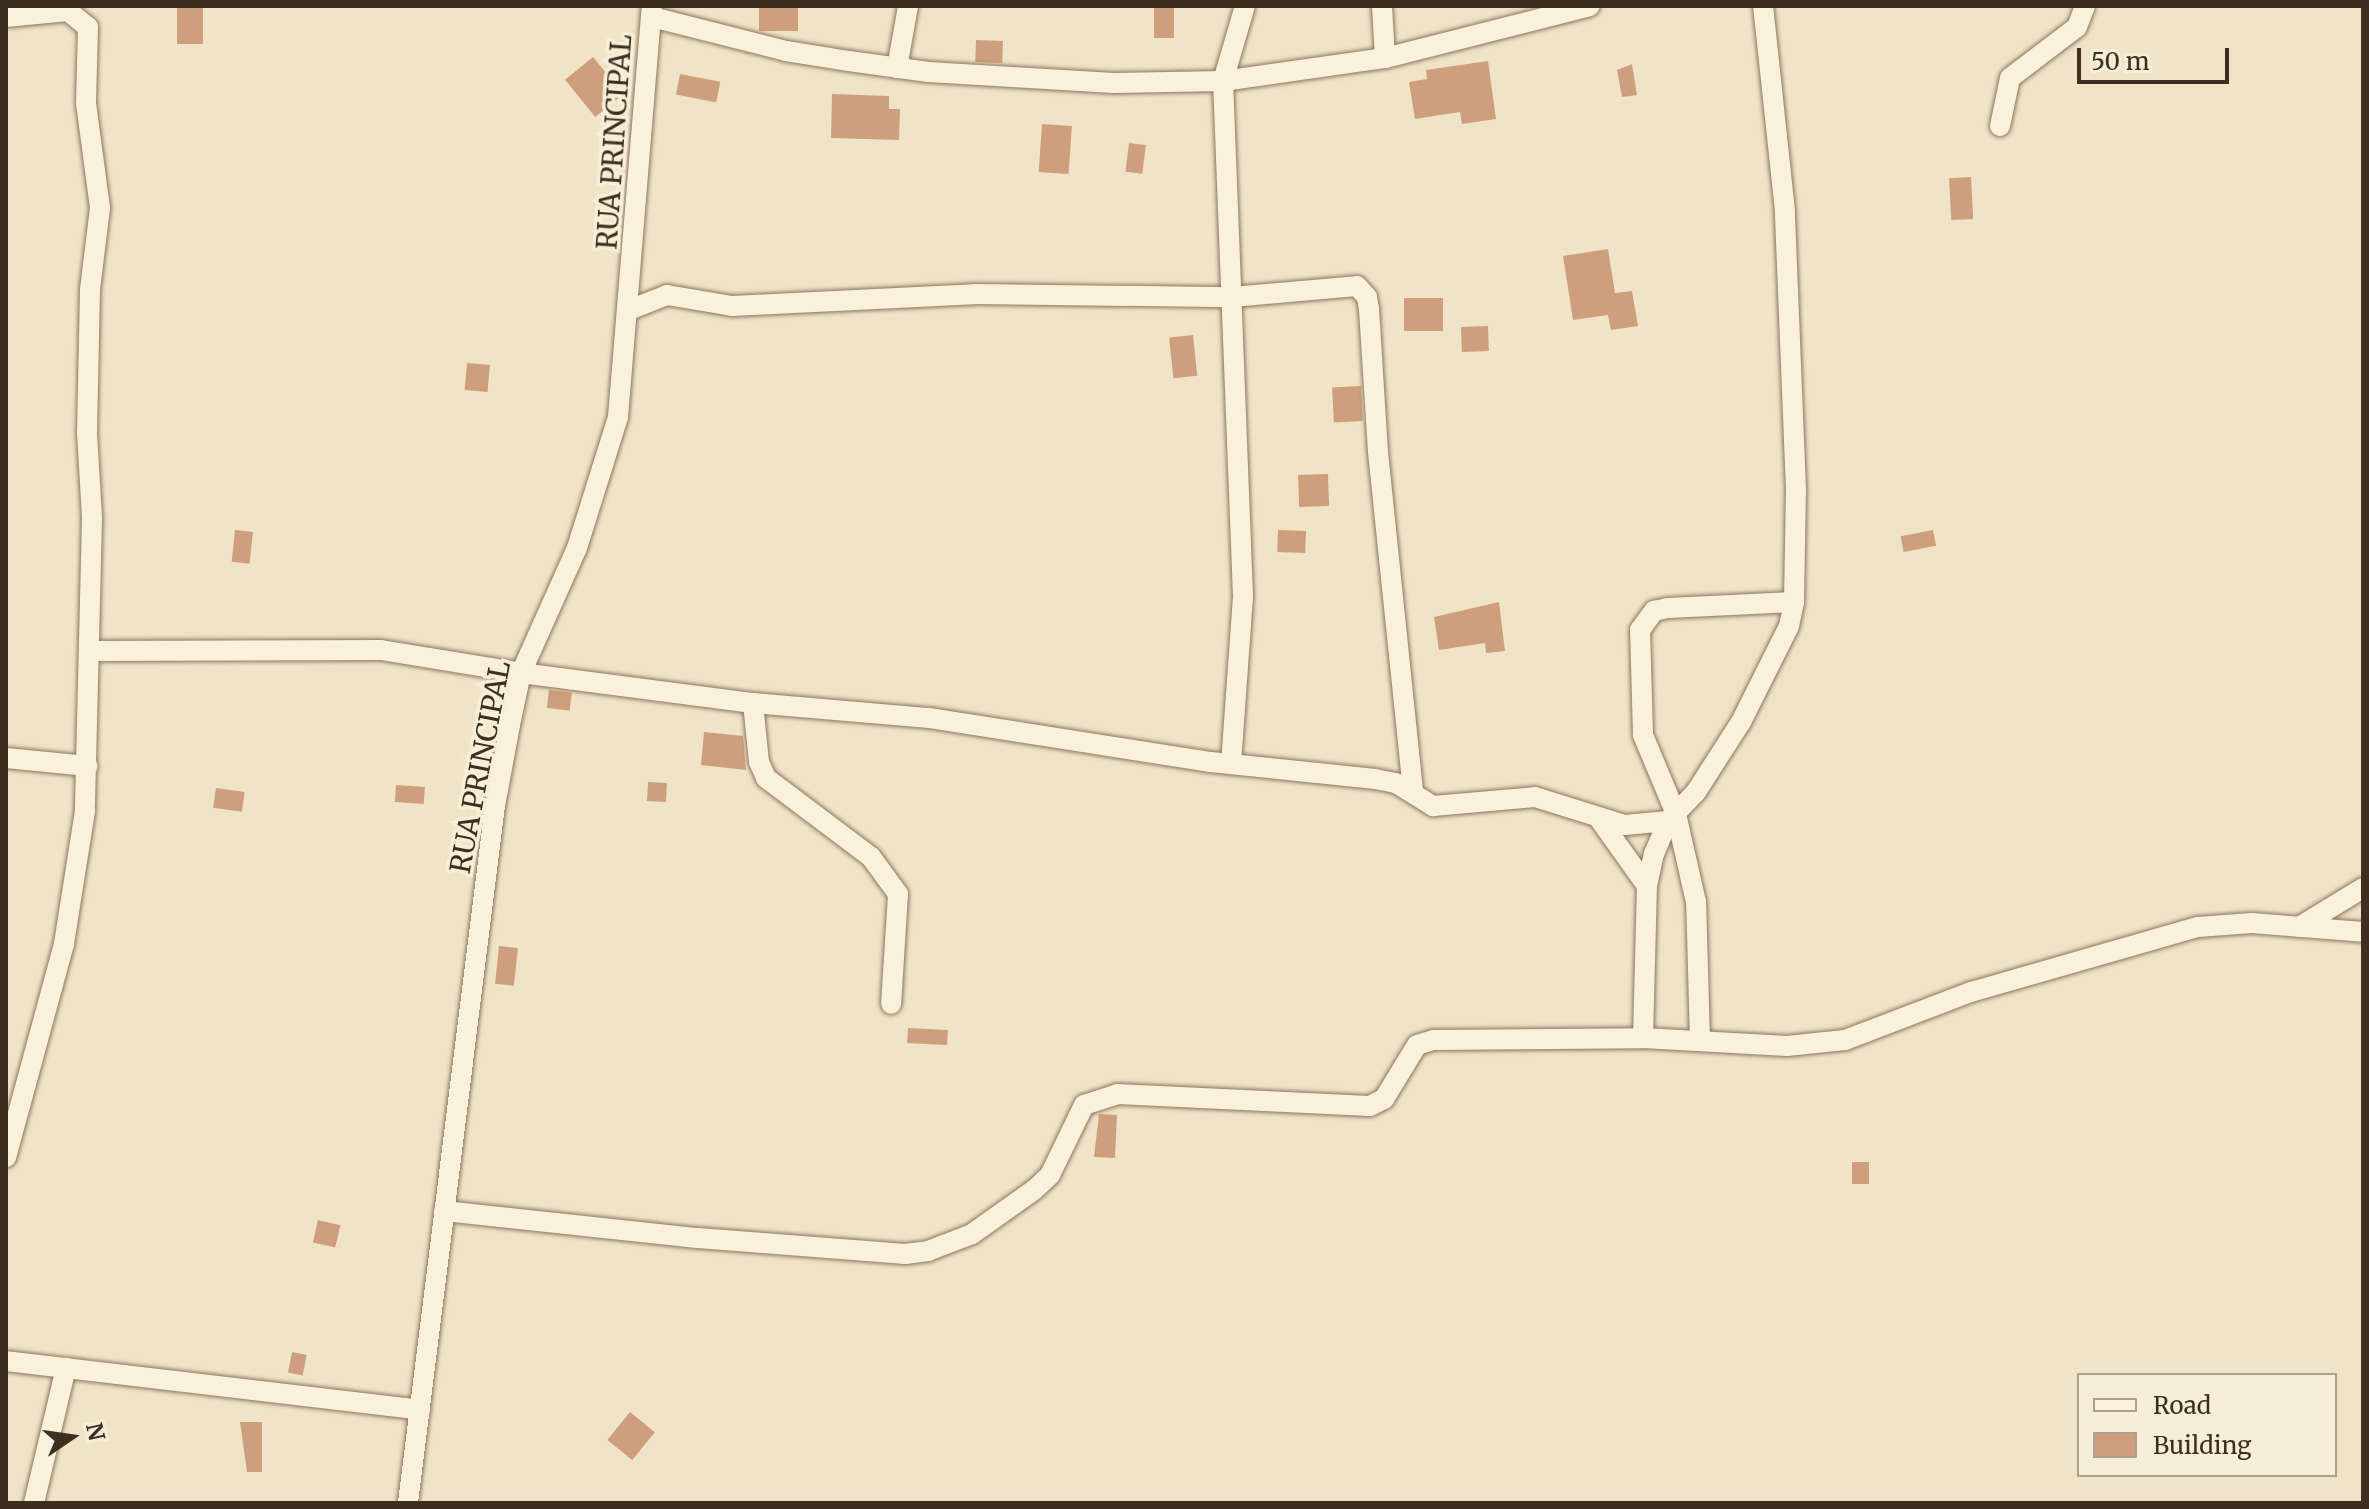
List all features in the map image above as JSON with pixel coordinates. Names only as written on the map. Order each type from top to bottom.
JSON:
[{"type":"street","points":[[897,68],[908,6]]},
{"type":"street","points":[[1231,764],[1243,596],[1223,81],[1245,6]]},
{"type":"street","points":[[1382,6],[1385,58]]},
{"type":"street","points":[[652,11],[786,51],[897,68],[1114,83],[1223,81],[1385,58],[1590,6]]},
{"type":"street","points":[[1643,1038],[1647,886],[1672,818],[1741,722],[1789,626],[1794,602],[1787,240],[1763,6]]},
{"type":"street","points":[[2000,126],[2010,78],[2077,27],[2085,6]]},
{"type":"street","points":[[6,17],[68,11],[88,27],[86,103],[100,208],[90,290],[86,455],[92,518],[92,651],[88,766],[78,874],[64,944],[6,1157]]},
{"type":"street","name":"RUA PRINCIPAL","points":[[408,1503],[495,806],[521,673],[577,548],[609,454],[629,310],[652,11]]},
{"type":"street","points":[[629,310],[667,295],[732,306],[974,294],[1232,297],[1357,286],[1367,297],[1413,791]]},
{"type":"street","points":[[1700,1041],[1696,902],[1672,818],[1643,735],[1640,630],[1654,611],[1668,608],[1794,602]]},
{"type":"street","points":[[92,651],[381,650],[521,673],[753,703],[929,718],[1231,764],[1375,779],[1413,791],[1433,806],[1451,808],[1535,797],[1600,820],[1625,825],[1672,818]]},
{"type":"street","points":[[753,703],[759,762],[766,778],[871,857],[898,894],[891,1004]]},
{"type":"street","points":[[6,758],[88,766]]},
{"type":"street","points":[[1600,820],[1647,886]]},
{"type":"street","points":[[2299,927],[2363,888]]},
{"type":"street","points":[[444,1211],[698,1238],[905,1254],[928,1251],[972,1234],[1043,1183],[1077,1113],[1095,1100],[1143,1092],[1370,1106],[1384,1099],[1417,1045],[1433,1040],[1643,1038],[1787,1046],[1845,1040],[1971,992],[2166,935],[2252,923],[2363,932]]},
{"type":"street","points":[[6,1361],[420,1410]]},
{"type":"street","points":[[34,1503],[66,1368]]},
{"type":"building","points":[[177,6],[203,6],[203,44],[177,44]]},
{"type":"building","points":[[759,6],[798,6],[798,31],[759,31]]},
{"type":"building","points":[[1154,6],[1174,6],[1174,38],[1154,38]]},
{"type":"building","points":[[976,40],[1003,41],[1002,63],[975,62]]},
{"type":"building","points":[[593,57],[623,94],[595,117],[565,80]]},
{"type":"building","points":[[1488,61],[1496,119],[1462,124],[1460,112],[1415,119],[1409,82],[1427,79],[1426,70]]},
{"type":"building","points":[[1632,64],[1637,95],[1622,97],[1617,70]]},
{"type":"building","points":[[680,74],[720,82],[716,102],[676,95]]},
{"type":"building","points":[[832,94],[889,96],[889,109],[900,109],[899,140],[831,138]]},
{"type":"building","points":[[1042,124],[1072,126],[1069,174],[1039,172]]},
{"type":"building","points":[[1129,143],[1146,145],[1142,174],[1125,172]]},
{"type":"building","points":[[1971,177],[1973,219],[1951,220],[1949,178]]},
{"type":"building","points":[[1608,249],[1615,293],[1632,291],[1638,326],[1611,330],[1608,315],[1573,320],[1563,256]]},
{"type":"building","points":[[1404,298],[1443,298],[1443,331],[1404,331]]},
{"type":"building","points":[[1488,326],[1489,351],[1462,352],[1461,327]]},
{"type":"building","points":[[1193,335],[1197,376],[1173,378],[1169,338]]},
{"type":"building","points":[[467,363],[490,365],[488,392],[465,390]]},
{"type":"building","points":[[1361,386],[1363,421],[1334,422],[1332,388]]},
{"type":"building","points":[[1328,474],[1329,506],[1299,507],[1298,475]]},
{"type":"building","points":[[235,530],[253,532],[250,564],[232,562]]},
{"type":"building","points":[[1278,530],[1306,531],[1305,553],[1277,552]]},
{"type":"building","points":[[1933,530],[1936,546],[1904,552],[1901,536]]},
{"type":"building","points":[[1499,602],[1505,651],[1486,653],[1485,643],[1439,650],[1434,617]]},
{"type":"building","points":[[549,690],[572,693],[570,711],[547,708]]},
{"type":"building","points":[[704,732],[743,736],[746,770],[701,765]]},
{"type":"building","points":[[648,782],[667,783],[666,802],[647,801]]},
{"type":"building","points":[[396,785],[425,787],[424,804],[395,802]]},
{"type":"building","points":[[216,788],[245,792],[242,812],[213,808]]},
{"type":"building","points":[[499,946],[518,948],[514,986],[495,984]]},
{"type":"building","points":[[908,1028],[948,1030],[947,1045],[907,1043]]},
{"type":"building","points":[[1099,1114],[1117,1115],[1115,1158],[1094,1157]]},
{"type":"building","points":[[1852,1162],[1869,1162],[1869,1184],[1852,1184]]},
{"type":"building","points":[[318,1220],[340,1225],[335,1248],[313,1242]]},
{"type":"building","points":[[292,1352],[307,1355],[303,1375],[288,1373]]},
{"type":"building","points":[[630,1412],[655,1432],[632,1460],[607,1440]]},
{"type":"building","points":[[240,1422],[262,1422],[262,1472],[247,1472]]}]
